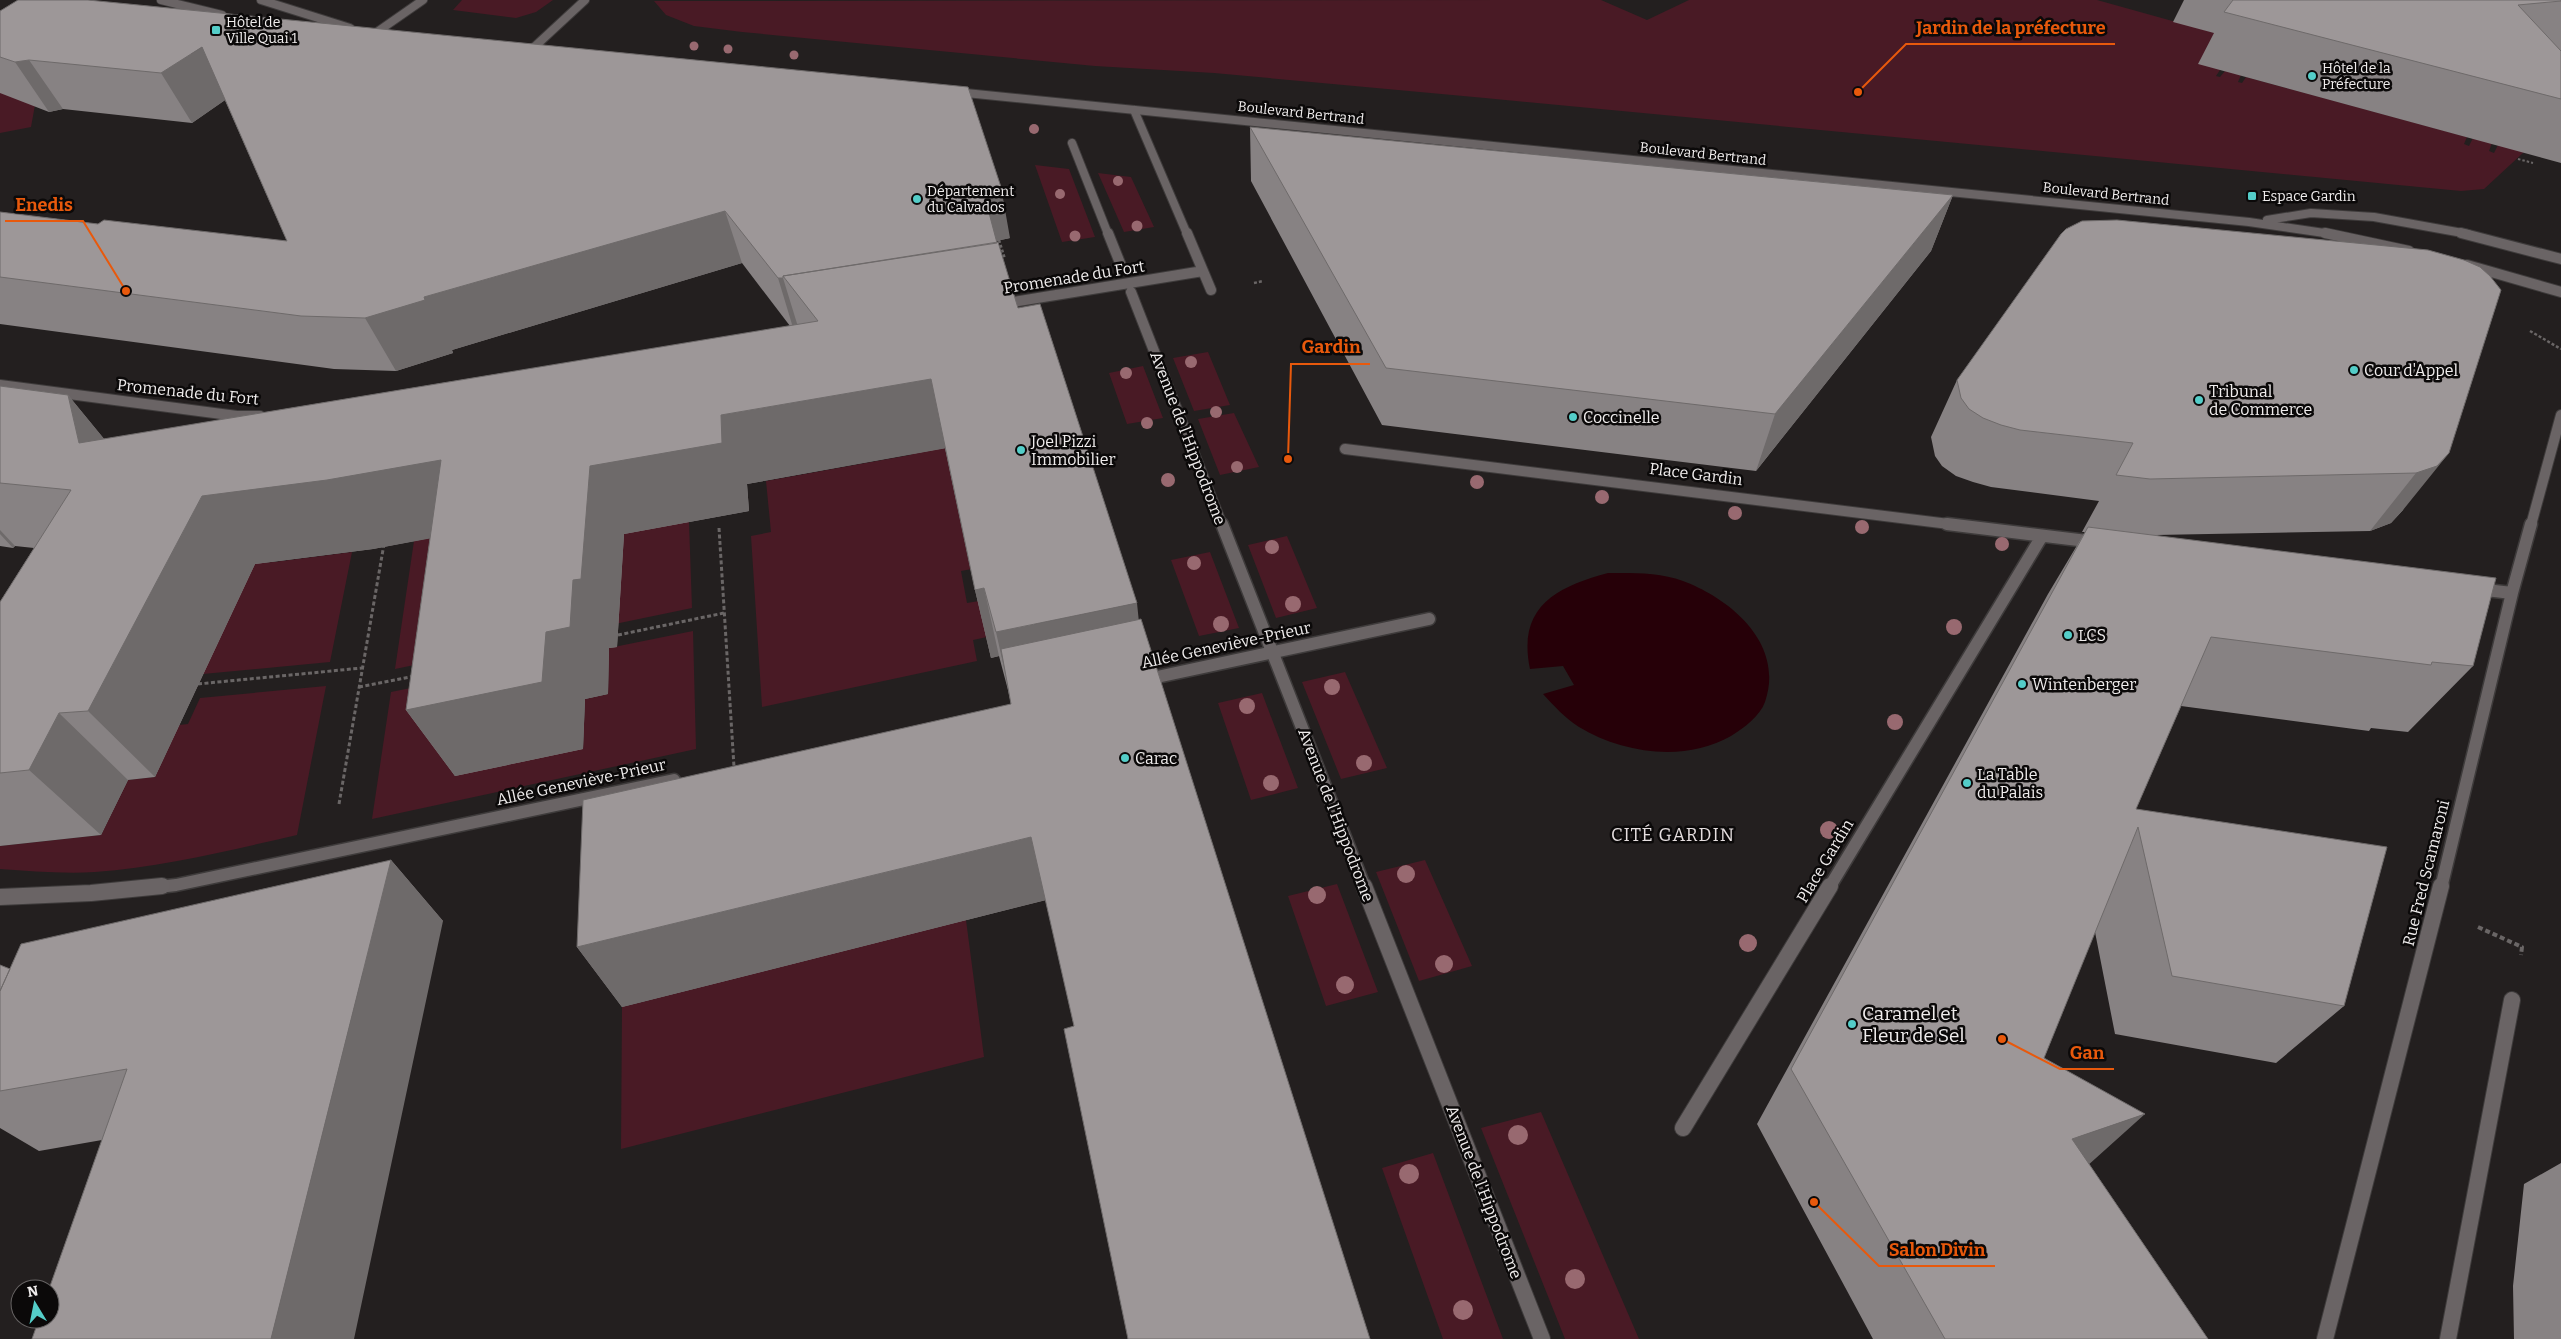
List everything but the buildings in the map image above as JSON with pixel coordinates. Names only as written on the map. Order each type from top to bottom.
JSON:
[{"type":"street","points":[[161,0],[234,18]]},
{"type":"street","points":[[261,0],[350,28]]},
{"type":"street","points":[[377,32],[423,0]]},
{"type":"street","points":[[531,50],[585,0]]},
{"type":"street","points":[[314,26],[359,29]]},
{"type":"street","points":[[368,30],[387,33]]},
{"type":"street","points":[[521,49],[541,51]]},
{"type":"street","name":"Boulevard Bertrand","points":[[944,91],[2249,222],[2308,229],[2420,253]]},
{"type":"street","points":[[1134,110],[1211,290]]},
{"type":"street","points":[[1072,144],[1122,268]]},
{"type":"street","name":"Boulevard Bertrand","points":[[2249,222],[2311,213],[2374,216],[2479,236],[2561,259]]},
{"type":"street","points":[[2455,262],[2561,292]]},
{"type":"street","name":"Promenade du Fort","points":[[989,306],[1203,271]]},
{"type":"street","name":"Avenue de l'Hippodrome","points":[[1131,292],[1542,1339]]},
{"type":"street","name":"Promenade du Fort","points":[[0,385],[237,416],[266,416]]},
{"type":"street","name":"Rue Fred Scamaroni","points":[[2325,1339],[2436,908],[2512,593],[2561,415]]},
{"type":"street","name":"Place Gardin","points":[[1345,448],[2110,544]]},
{"type":"street","name":"Place Gardin","points":[[1683,1128],[2042,536]]},
{"type":"street","points":[[2464,587],[2512,593]]},
{"type":"street","name":"Allée Geneviève-Prieur","points":[[1134,682],[1429,619]]},
{"type":"street","name":"Allée Geneviève-Prieur","points":[[0,896],[91,893],[176,885],[734,767]]},
{"type":"street","points":[[2448,1339],[2512,1000]]},
{"type":"path","points":[[2518,159],[2533,163]]},
{"type":"path","points":[[1000,240],[1006,262]]},
{"type":"path","points":[[2524,328],[2561,349]]},
{"type":"path","points":[[719,528],[734,767]]},
{"type":"path","points":[[330,853],[384,544]]},
{"type":"path","points":[[618,635],[724,613]]},
{"type":"path","points":[[198,684],[362,668]]},
{"type":"path","points":[[359,687],[418,676]]},
{"type":"path","points":[[2436,908],[2522,948],[2520,957]]},
{"type":"shaded area","points":[[462,0],[553,0],[536,12],[516,18],[453,10]]},
{"type":"shaded area","points":[[1601,0],[1647,20],[1689,0],[2097,0],[2219,34],[2220,70],[2216,76],[2220,77],[2225,71],[2241,75],[2238,82],[2242,83],[2246,77],[2467,137],[2464,144],[2469,146],[2473,138],[2492,143],[2489,151],[2494,153],[2498,145],[2524,152],[2484,189],[2461,191],[1485,98],[1214,73],[1095,66],[742,32],[694,26],[666,15],[654,1]]},
{"type":"shaded area","points":[[0,92],[35,105],[31,127],[0,133]]},
{"type":"shaded area","points":[[1035,165],[1069,169],[1095,237],[1062,242]]},
{"type":"shaded area","points":[[1098,173],[1131,177],[1154,227],[1124,232]]},
{"type":"shaded area","points":[[1208,352],[1230,405],[1194,411],[1173,358]]},
{"type":"shaded area","points":[[1143,366],[1163,418],[1127,424],[1109,373]]},
{"type":"shaded area","points":[[1234,413],[1259,467],[1220,475],[1198,419]]},
{"type":"shaded area","points":[[945,441],[972,569],[961,571],[967,603],[979,601],[987,637],[973,640],[977,661],[762,707],[751,536],[771,532],[766,481],[910,455]]},
{"type":"shaded area","points":[[598,507],[689,522],[692,608],[610,625]]},
{"type":"shaded area","points":[[528,520],[468,654],[395,669],[414,541]]},
{"type":"shaded area","points":[[1287,536],[1317,608],[1276,618],[1248,545]]},
{"type":"shaded area","points":[[352,552],[330,662],[203,674],[241,564],[274,562]]},
{"type":"shaded area","points":[[1210,552],[1239,628],[1199,636],[1171,560]]},
{"type":"shaded area","points":[[1608,573],[1655,575],[1683,581],[1719,599],[1750,626],[1760,643],[1767,661],[1769,681],[1763,707],[1751,721],[1731,736],[1713,744],[1675,752],[1655,751],[1635,749],[1596,736],[1564,716],[1551,703],[1543,694],[1574,685],[1563,666],[1530,669],[1527,648],[1529,630],[1535,615],[1557,593],[1572,585]]},
{"type":"shaded area","points":[[693,631],[696,749],[372,819],[391,692],[465,677],[583,749],[585,699],[608,694],[609,648]]},
{"type":"shaded area","points":[[1345,672],[1387,768],[1341,779],[1302,682]]},
{"type":"shaded area","points":[[326,686],[297,835],[197,857],[120,870],[71,873],[0,869],[0,846],[101,835],[128,780],[155,777],[179,725],[188,724],[200,698]]},
{"type":"shaded area","points":[[1262,693],[1298,788],[1251,800],[1218,703]]},
{"type":"shaded area","points":[[1425,860],[1472,966],[1419,981],[1376,872]]},
{"type":"shaded area","points":[[1337,884],[1378,992],[1326,1006],[1288,896]]},
{"type":"shaded area","points":[[966,920],[984,1057],[621,1149],[622,1007]]},
{"type":"shaded area","points":[[1541,1112],[1639,1339],[1565,1339],[1481,1128]]},
{"type":"shaded area","points":[[1433,1153],[1503,1339],[1443,1339],[1382,1168]]},
{"type":"place","name":"Hôtel de Ville Quai 1","points":[[216,30]]},
{"type":"place","name":"Hôtel de la Préfecture","points":[[2312,76]]},
{"type":"place","name":"Jardin de la préfecture","points":[[1858,92]]},
{"type":"place","name":"Espace Gardin","points":[[2252,196]]},
{"type":"place","name":"Département du Calvados","points":[[917,199]]},
{"type":"place","name":"Enedis","points":[[126,291]]},
{"type":"place","name":"Cour d'Appel","points":[[2354,370]]},
{"type":"place","name":"Tribunal de Commerce","points":[[2199,400]]},
{"type":"place","name":"Coccinelle","points":[[1573,417]]},
{"type":"place","name":"Joel Pizzi Immobilier","points":[[1021,450]]},
{"type":"place","name":"Gardin","points":[[1288,459]]},
{"type":"place","name":"LCS","points":[[2068,635]]},
{"type":"place","name":"Wintenberger","points":[[2022,684]]},
{"type":"place","name":"Carac","points":[[1125,758]]},
{"type":"place","name":"La Table du Palais","points":[[1967,783]]},
{"type":"place","name":"Caramel et Fleur de Sel","points":[[1852,1024]]},
{"type":"place","name":"Gan","points":[[2002,1039]]},
{"type":"place","name":"Salon Divin","points":[[1814,1202]]},
{"type":"district","name":"CITÉ GARDIN","points":[[1673,835]]}]
